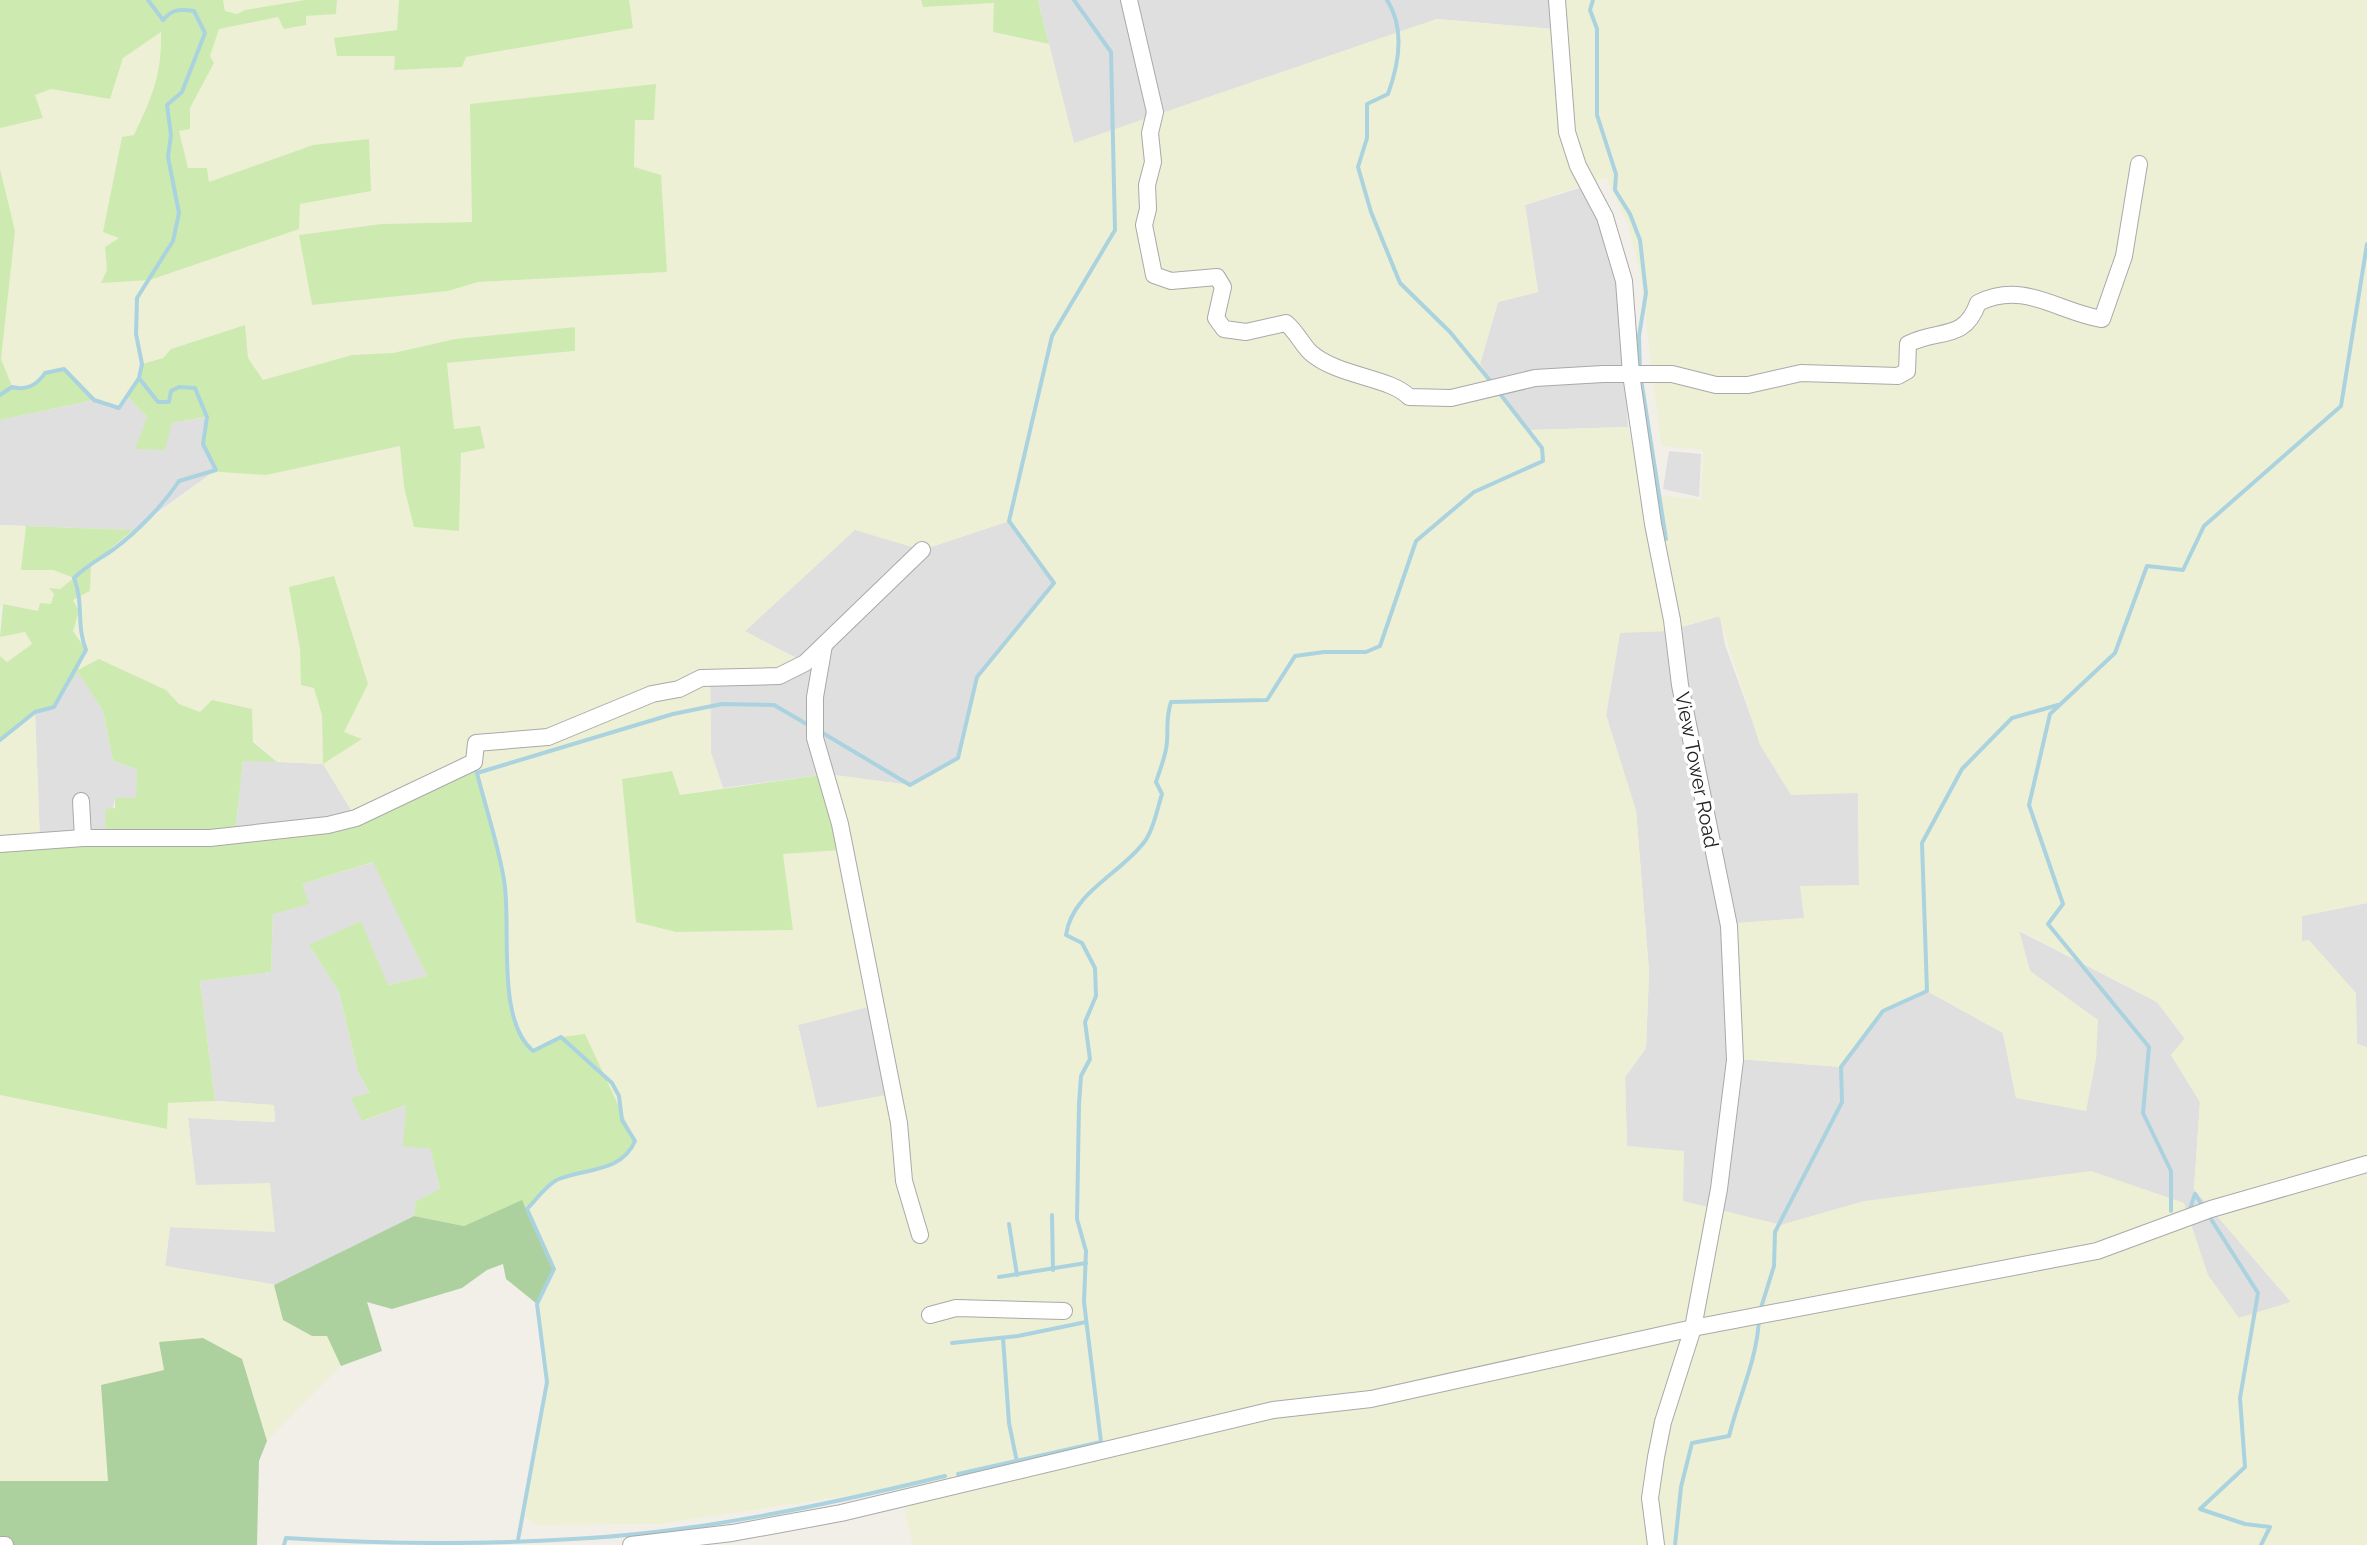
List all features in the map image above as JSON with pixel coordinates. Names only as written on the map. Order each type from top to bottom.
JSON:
[{"type":"street","points":[[1129,0],[1155,112],[1150,133],[1153,162],[1147,185],[1148,209],[1144,225],[1154,275],[1171,281],[1217,277],[1223,287],[1216,318],[1224,329],[1246,332],[1286,323],[1310,352],[1353,376],[1398,385],[1409,397],[1451,398],[1535,378],[1672,374],[1716,385],[1748,385],[1801,373],[1898,376],[1907,371],[1908,344],[1961,329],[1971,321],[1978,303],[2011,293],[2050,300],[2102,319],[2124,256],[2139,164]]},
{"type":"street","name":"View Tower Road","points":[[1557,0],[1567,132],[1578,166],[1605,217],[1624,281],[1631,374],[1680,685],[1729,926],[1735,1060],[1719,1189],[1693,1328],[1663,1422],[1656,1457],[1650,1498],[1656,1545]]},
{"type":"street","points":[[0,844],[83,838],[210,838],[328,825],[356,818],[474,762],[476,743],[548,737],[584,725],[652,694],[679,689],[701,678],[789,674],[824,645],[922,550]]},
{"type":"street","points":[[824,645],[815,697],[815,738],[840,824],[899,1123],[904,1181],[920,1235]]},
{"type":"street","points":[[81,801],[83,838]]},
{"type":"street","points":[[631,1545],[732,1533],[841,1513],[1273,1410],[1371,1399],[1693,1328],[2097,1251],[2204,1211],[2367,1164]]},
{"type":"street","points":[[930,1315],[956,1308],[1064,1311]]},
{"type":"shaded area","points":[[1038,0],[1552,0],[1552,29],[1437,19],[1074,144]]},
{"type":"shaded area","points":[[1586,186],[1618,277],[1628,427],[1530,430],[1512,413],[1480,364],[1498,302],[1538,292],[1525,205]]},
{"type":"shaded area","points":[[128,397],[147,417],[172,423],[207,417],[203,444],[216,470],[133,530],[0,525],[0,420],[94,400],[118,408]]},
{"type":"shaded area","points":[[1669,451],[1701,454],[1699,497],[1663,489]]},
{"type":"shaded area","points":[[1009,521],[1054,583],[977,677],[958,758],[910,785],[826,774],[723,788],[711,753],[710,678],[805,662],[744,632],[855,529],[922,550]]},
{"type":"shaded area","points":[[1720,616],[1725,645],[1756,731],[1858,792],[1859,885],[1804,918],[1721,925],[1727,1058],[1841,1067],[1883,1011],[1927,991],[2003,1033],[2016,1098],[2097,1020],[2030,971],[2017,930],[2157,1002],[2185,1039],[2171,1055],[2200,1102],[2194,1189],[2291,1302],[2239,1318],[1865,1201],[1781,1225],[1682,1201],[1627,1147],[1625,1077],[1646,1048],[1649,972],[1636,811],[1606,715],[1620,632],[1668,631]]},
{"type":"shaded area","points":[[78,671],[103,711],[113,761],[137,769],[137,798],[115,798],[106,838],[40,842],[35,712],[55,707]]},
{"type":"shaded area","points":[[243,760],[323,764],[356,818],[235,836]]},
{"type":"shaded area","points":[[374,862],[427,976],[388,985],[309,945],[339,992],[358,1072],[370,1093],[363,1121],[406,1105],[430,1147],[440,1189],[416,1201],[414,1216],[274,1285],[165,1266],[170,1227],[275,1231],[196,1186],[188,1118],[275,1122],[274,1105],[215,1101],[200,981],[271,972],[273,914],[302,884]]},
{"type":"shaded area","points":[[2367,903],[2367,1047],[2357,1044],[2355,993],[2302,941],[2301,916]]},
{"type":"shaded area","points":[[875,1005],[891,1095],[817,1108],[798,1025]]},
{"type":"green space","points":[[0,0],[223,0],[225,11],[237,14],[305,0],[337,0],[336,14],[306,16],[306,25],[284,29],[278,17],[219,29],[210,56],[214,63],[190,108],[190,129],[179,131],[188,168],[207,168],[209,182],[313,145],[369,139],[371,191],[300,204],[299,229],[150,280],[101,283],[107,270],[105,247],[119,238],[103,232],[122,137],[134,135],[151,97],[160,61],[161,32],[123,58],[110,99],[51,89],[35,95],[43,118],[0,128]]},
{"type":"green space","points":[[223,0],[305,0],[237,14],[225,11]]},
{"type":"green space","points":[[337,0],[399,0],[397,30],[334,39],[395,56],[394,70],[462,67],[466,57],[633,28],[629,0],[921,0],[923,7],[995,3],[993,32],[1049,44],[1074,143],[1437,19],[1552,29],[1552,0],[2367,0],[2367,903],[2302,916],[2302,941],[2309,940],[2356,993],[2357,1044],[2367,1047],[2367,1545],[912,1545],[900,1488],[659,1524],[537,1525],[521,1513],[547,1382],[537,1304],[554,1269],[527,1209],[556,1180],[603,1169],[635,1141],[561,1037],[533,1051],[524,1043],[507,985],[505,882],[474,762],[356,818],[323,764],[277,762],[212,700],[201,712],[179,705],[166,690],[135,678],[78,671],[73,631],[79,611],[73,600],[90,591],[91,565],[216,470],[266,475],[401,446],[404,487],[462,466],[461,452],[484,447],[454,429],[447,363],[574,352],[575,327],[455,339],[393,353],[352,355],[263,380],[248,358],[245,325],[171,349],[163,358],[142,364],[139,378],[119,408],[94,400],[70,377],[45,373],[37,384],[21,390],[12,387],[1,359],[15,231],[0,169],[0,128],[42,118],[35,95],[51,89],[110,99],[123,58],[151,29],[161,31],[162,66],[134,135],[122,137],[103,232],[120,237],[105,247],[107,270],[102,282],[150,280],[299,229],[299,204],[313,145],[209,182],[188,168],[179,130],[190,129],[190,108],[214,63],[210,56],[219,29],[279,17],[305,25],[306,16],[336,14]],"holes":[[[656,85],[635,120],[634,167],[667,272],[478,282],[448,291],[312,305],[300,235],[381,224],[472,222]],[[1606,177],[1628,225],[1640,272],[1661,446],[1703,450],[1701,500],[1640,493],[1636,453],[1628,427],[1530,430],[1512,413],[1480,364],[1498,302],[1538,292],[1525,205]],[[1009,521],[1053,582],[977,677],[958,758],[910,785],[826,774],[842,850],[783,854],[792,930],[676,932],[636,921],[671,771],[679,795],[723,788],[711,753],[710,678],[789,674],[805,663],[745,631],[855,530],[922,550]],[[1719,616],[1760,745],[1791,795],[1858,793],[1859,885],[1800,886],[1804,918],[1721,924],[1727,1058],[1841,1067],[1883,1011],[1927,991],[2003,1033],[2016,1098],[2086,1111],[2096,1059],[2098,1020],[2030,971],[2019,930],[2157,1002],[2185,1038],[2171,1055],[2200,1102],[2194,1189],[2291,1302],[2239,1318],[2208,1275],[2184,1203],[2091,1171],[1865,1201],[1781,1225],[1683,1201],[1684,1151],[1627,1146],[1625,1077],[1646,1048],[1649,972],[1636,811],[1606,715],[1620,633],[1668,631]],[[300,649],[368,684],[343,732],[361,739],[323,763],[322,715],[314,687],[301,685]],[[875,1005],[891,1094],[817,1108],[798,1025]]]},
{"type":"green space","points":[[399,0],[629,0],[633,28],[466,57],[462,67],[394,70],[395,56],[337,56],[334,38],[397,30]]},
{"type":"green space","points":[[921,0],[1038,0],[1049,44],[993,32],[994,3],[923,7]]},
{"type":"green space","points":[[656,84],[654,120],[635,120],[634,167],[661,175],[667,272],[478,282],[448,291],[312,305],[299,235],[381,224],[472,222],[470,104]]},
{"type":"green space","points":[[0,169],[15,231],[1,359],[12,386],[27,388],[45,373],[64,369],[94,400],[0,420]]},
{"type":"green space","points":[[245,325],[248,358],[263,380],[352,355],[393,353],[455,339],[575,327],[575,351],[447,363],[454,429],[480,426],[485,448],[461,453],[459,531],[414,527],[404,487],[400,446],[266,475],[219,472],[203,444],[206,417],[172,423],[165,450],[135,449],[147,417],[128,397],[139,378],[142,364],[163,358],[171,349]]},
{"type":"green space","points":[[0,525],[26,526],[22,570],[53,570],[74,578],[60,589],[49,589],[54,594],[51,605],[38,612],[3,604],[0,608]]},
{"type":"green space","points":[[26,526],[133,530],[91,565],[90,591],[73,600],[79,611],[73,631],[86,650],[78,670],[99,659],[166,690],[179,704],[200,712],[212,700],[252,709],[253,742],[277,762],[243,761],[235,835],[328,825],[474,762],[504,880],[509,995],[521,1036],[533,1051],[561,1037],[585,1034],[635,1141],[629,1151],[612,1164],[555,1181],[527,1209],[522,1201],[464,1226],[414,1216],[416,1201],[440,1189],[430,1148],[403,1147],[406,1105],[362,1121],[351,1098],[370,1093],[358,1072],[339,992],[309,945],[361,921],[388,985],[427,976],[373,862],[302,884],[309,904],[273,914],[271,972],[200,981],[215,1101],[168,1103],[167,1129],[0,1095],[0,844],[106,838],[105,809],[115,808],[115,798],[136,798],[137,769],[113,761],[103,711],[78,672],[54,707],[35,712],[0,740],[0,656],[7,662],[32,644],[25,632],[0,637],[3,604],[38,611],[40,603],[51,604],[54,594],[49,588],[60,589],[74,578],[53,570],[21,570]]},
{"type":"green space","points":[[334,576],[368,684],[344,732],[362,739],[323,764],[322,715],[314,688],[301,685],[300,649],[289,587]]},
{"type":"green space","points":[[25,632],[32,644],[6,662],[0,656],[0,637]]},
{"type":"green space","points":[[35,712],[40,842],[0,844],[0,736]]},
{"type":"green space","points":[[672,771],[680,795],[826,774],[842,850],[783,854],[793,930],[676,932],[636,922],[622,779]]},
{"type":"green space","points":[[0,1095],[166,1129],[167,1103],[215,1101],[274,1105],[275,1122],[188,1118],[196,1185],[270,1183],[275,1232],[170,1227],[165,1266],[278,1285],[327,1336],[341,1366],[267,1441],[255,1405],[159,1343],[164,1370],[101,1385],[108,1482],[0,1481]]},
{"type":"green space","points":[[522,1200],[554,1269],[537,1304],[506,1279],[503,1264],[487,1270],[462,1288],[392,1309],[367,1302],[382,1351],[341,1366],[327,1336],[312,1336],[283,1320],[274,1285],[414,1216],[464,1226]]},
{"type":"green space","points":[[203,1338],[242,1359],[267,1441],[259,1461],[257,1545],[0,1545],[0,1481],[108,1481],[101,1385],[164,1370],[159,1342]]},
{"type":"waterway","points":[[0,740],[35,712],[54,707],[86,650],[74,578],[132,534],[179,481],[216,470],[203,444],[207,417],[195,388],[179,387],[171,391],[169,402],[158,402],[139,378],[142,364],[136,334],[137,298],[173,241],[179,213],[168,157],[171,135],[167,105],[182,92],[205,33],[194,11],[177,11],[163,20],[148,0]]},
{"type":"waterway","points":[[821,732],[910,785],[958,758],[977,677],[1054,583],[1009,521],[1052,336],[1115,230],[1111,52],[1074,0]]},
{"type":"waterway","points":[[1387,0],[1398,34],[1395,71],[1388,94],[1367,104],[1367,138],[1358,167],[1371,212],[1400,283],[1450,332],[1492,383]]},
{"type":"waterway","points":[[1593,0],[1590,10],[1597,29],[1597,115],[1616,174],[1615,190],[1630,214],[1640,240],[1646,293],[1639,336],[1640,370]]},
{"type":"waterway","points":[[2171,1211],[2171,1171],[2143,1113],[2149,1047],[2048,924],[2063,904],[2029,805],[2050,714],[2115,653],[2147,566],[2183,570],[2204,526],[2341,406],[2367,244]]},
{"type":"waterway","points":[[0,395],[12,387],[31,386],[45,373],[64,369],[94,400],[119,408],[139,378]]},
{"type":"waterway","points":[[1641,379],[1666,539]]},
{"type":"waterway","points":[[958,1474],[1101,1442],[1084,1302],[1086,1251],[1077,1219],[1081,1076],[1090,1059],[1085,1022],[1096,996],[1095,968],[1082,943],[1066,935],[1070,920],[1087,895],[1135,853],[1151,831],[1162,794],[1156,782],[1166,747],[1171,702],[1267,700],[1295,656],[1366,652],[1380,646],[1416,541],[1474,492],[1543,461],[1542,448],[1497,390]]},
{"type":"waterway","points":[[518,1540],[547,1382],[537,1304],[554,1269],[527,1209],[555,1181],[612,1164],[621,1159],[635,1141],[622,1120],[619,1096],[612,1083],[561,1037],[533,1051],[521,1036],[509,994],[504,880],[477,773],[673,714],[722,704],[774,705],[810,726]]},
{"type":"waterway","points":[[1760,1311],[1774,1266],[1775,1232],[1842,1102],[1841,1067],[1883,1011],[1927,991],[1922,843],[1962,769],[2012,718],[2058,705]]},
{"type":"waterway","points":[[2190,1209],[2195,1194],[2202,1205]]},
{"type":"waterway","points":[[1052,1215],[1053,1270]]},
{"type":"waterway","points":[[2209,1216],[2258,1293],[2240,1398],[2245,1467],[2200,1509],[2245,1524],[2270,1527],[2261,1545]]},
{"type":"waterway","points":[[1009,1224],[1017,1275]]},
{"type":"waterway","points":[[999,1277],[1086,1263]]},
{"type":"waterway","points":[[1675,1545],[1681,1487],[1692,1443],[1729,1436],[1751,1363],[1759,1319]]},
{"type":"waterway","points":[[952,1343],[1018,1336],[1086,1322]]},
{"type":"waterway","points":[[1003,1338],[1009,1423],[1017,1462]]},
{"type":"waterway","points":[[284,1545],[286,1538],[465,1543],[619,1536],[760,1516],[945,1476]]}]
